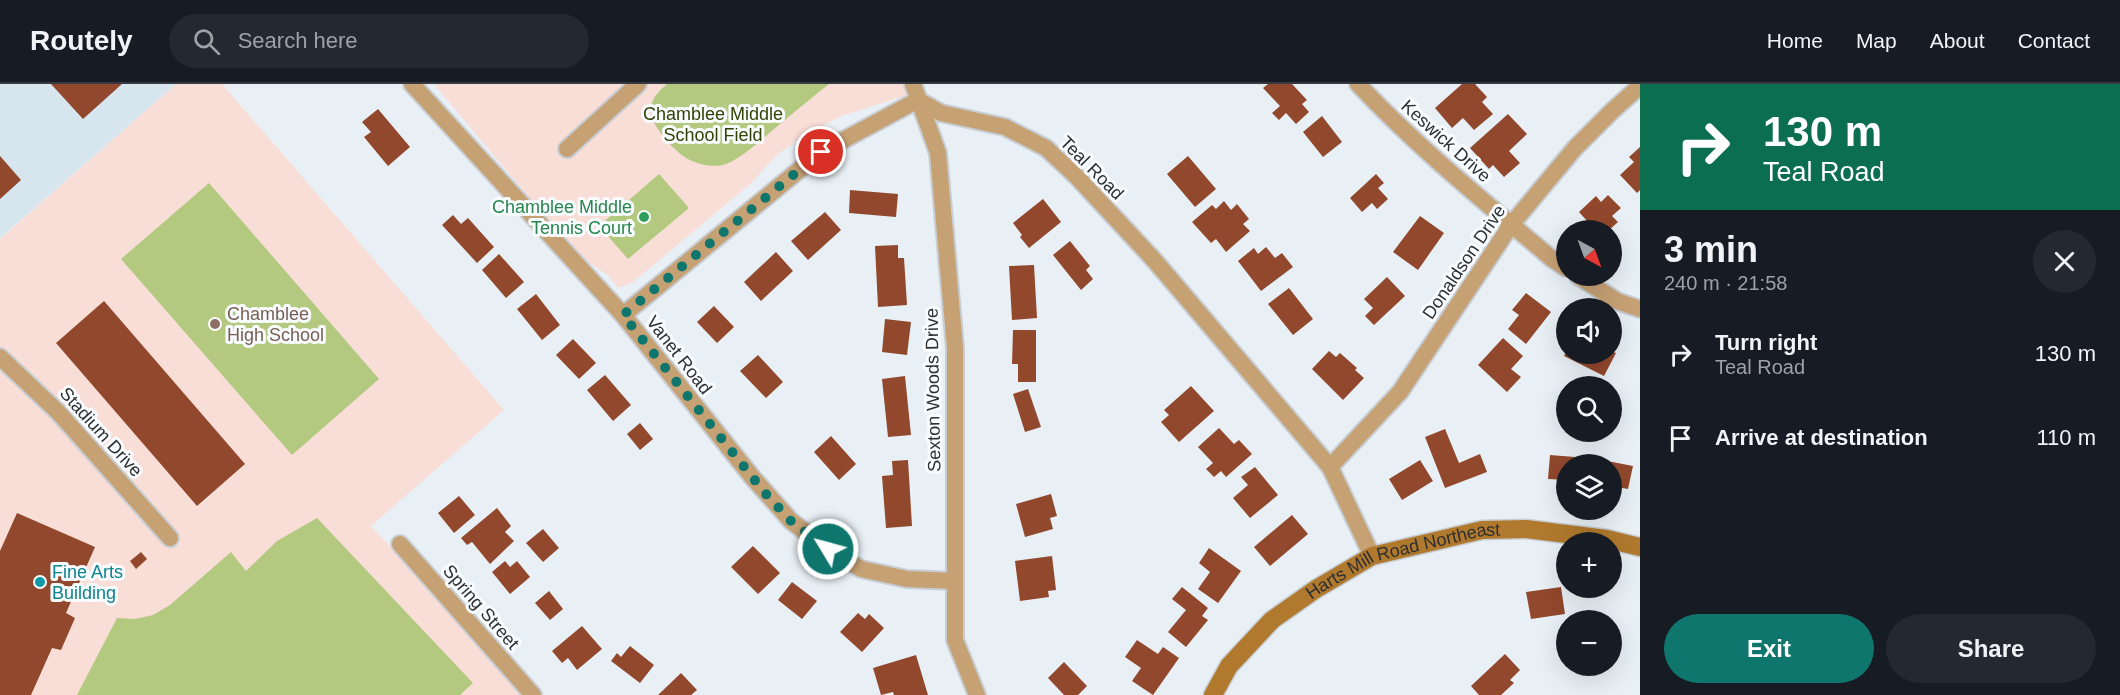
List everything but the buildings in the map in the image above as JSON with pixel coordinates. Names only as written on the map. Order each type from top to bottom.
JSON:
[{"type":"street","name":"Vanet Road","points":[[412,84],[623,315],[753,478],[791,521],[828,549],[861,569],[907,579],[954,581]]},
{"type":"street","points":[[567,149],[638,84]]},
{"type":"street","name":"Sexton Woods Drive","points":[[913,84],[938,153],[955,348],[955,640],[977,695]]},
{"type":"street","name":"Keswick Drive","points":[[1358,84],[1381,109],[1511,225],[1556,261]]},
{"type":"street","name":"Donaldson Drive","points":[[1330,467],[1400,392],[1511,225],[1575,148],[1640,86]]},
{"type":"street","points":[[623,315],[821,152],[918,100]]},
{"type":"street","name":"Teal Road","points":[[918,100],[941,113],[1005,127],[1046,148],[1077,177],[1155,261],[1330,467],[1372,556]]},
{"type":"street","points":[[1594,286],[1617,301],[1640,309]]},
{"type":"street","name":"Stadium Drive","points":[[0,357],[59,413],[170,538]]},
{"type":"street","name":"Harts Mill Road Northeast","points":[[1213,695],[1228,666],[1272,620],[1316,589],[1372,556],[1482,530],[1526,529],[1607,539],[1640,547]]},
{"type":"street","name":"Spring Street","points":[[400,544],[530,694]]},
{"type":"shaded area","points":[[0,84],[176,84],[0,238]]},
{"type":"shaded area","name":"Chamblee High School","points":[[176,84],[222,84],[504,410],[371,526],[527,695],[0,695],[0,239]]},
{"type":"shaded area","points":[[434,84],[904,84],[906,88],[905,96],[841,116],[799,139],[778,154],[750,184],[632,283],[618,288],[608,275],[582,258]]},
{"type":"green space","name":"Chamblee Middle School Field","points":[[667,84],[829,84],[747,152],[726,164],[713,166],[685,157],[665,139],[655,124],[651,110],[652,102]]},
{"type":"green space","name":"Chamblee Middle Tennis Court","points":[[659,174],[689,208],[628,259],[599,226]]},
{"type":"green space","points":[[209,183],[379,379],[292,455],[121,259]]},
{"type":"green space","points":[[317,518],[473,683],[460,695],[77,695],[117,618],[135,619],[153,615],[170,605],[231,552],[246,571],[277,541]]},
{"type":"place","name":"Chamblee Middle Tennis Court","points":[[644,217]]},
{"type":"place","name":"Chamblee High School","points":[[215,324]]},
{"type":"place","name":"Fine Arts Building","points":[[40,582]]},
{"type":"route","points":[[821,152],[623,315],[765,493],[791,521],[828,549]]}]
